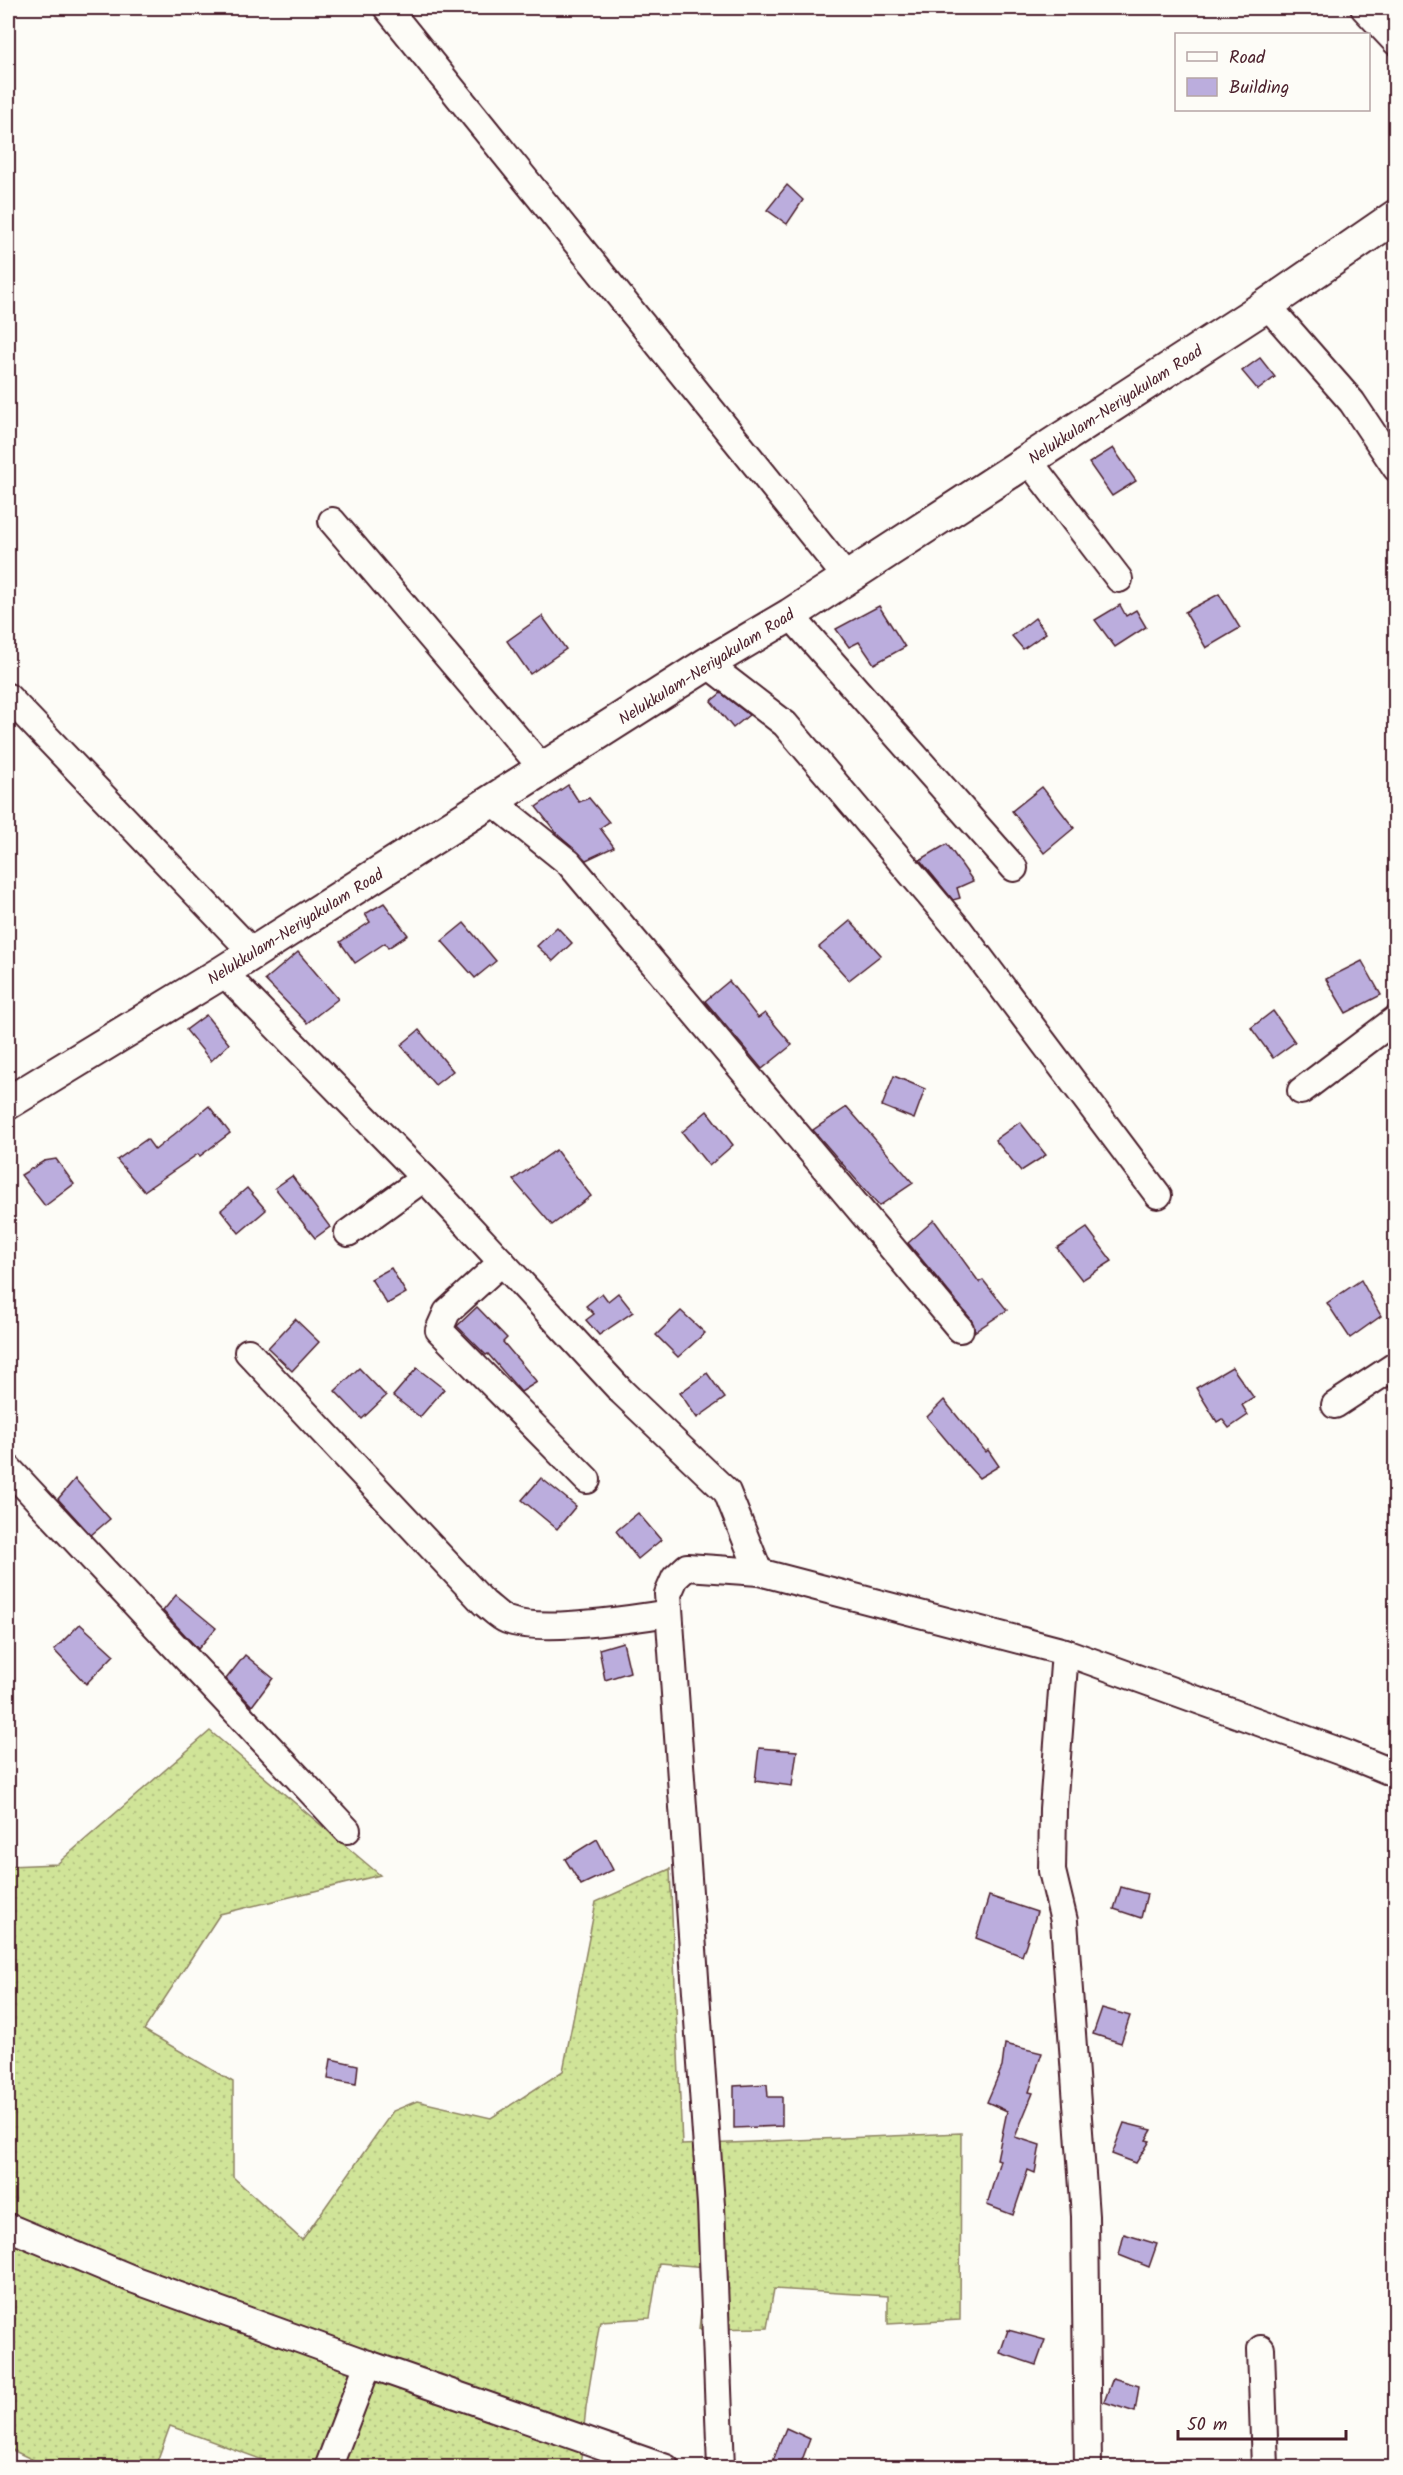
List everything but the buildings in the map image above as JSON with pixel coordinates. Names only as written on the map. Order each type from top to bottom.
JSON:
[{"type":"main road","name":"Nelukkulam-Neriyakulam Road","points":[[8,1103],[223,972],[707,664],[790,615],[1267,305],[1395,216]]},
{"type":"street","points":[[387,8],[847,578]]},
{"type":"street","points":[[1364,8],[1395,42]]},
{"type":"street","points":[[1267,305],[1352,402],[1395,468]]},
{"type":"street","points":[[1028,460],[1119,579]]},
{"type":"street","points":[[332,521],[543,769]]},
{"type":"street","points":[[790,615],[1014,868]]},
{"type":"street","points":[[707,664],[785,724],[808,751],[960,931],[1158,1195]]},
{"type":"street","points":[[8,697],[253,953]]},
{"type":"street","points":[[492,801],[569,863],[960,1329]]},
{"type":"street","points":[[223,972],[424,1178],[622,1392],[727,1492],[759,1572]]},
{"type":"street","points":[[1301,1091],[1395,1019]]},
{"type":"street","points":[[348,1233],[424,1178]]},
{"type":"street","points":[[502,1262],[447,1312],[439,1330],[587,1480]]},
{"type":"street","points":[[248,1352],[484,1603],[506,1620],[532,1623],[610,1622],[669,1613]]},
{"type":"street","points":[[1335,1405],[1395,1365]]},
{"type":"street","points":[[8,1468],[347,1830]]},
{"type":"street","points":[[721,2468],[711,2205],[668,1594],[670,1586],[687,1567],[759,1572],[1065,1652],[1347,1754],[1395,1774]]},
{"type":"street","points":[[1065,1652],[1053,1809],[1052,1871],[1064,1921],[1086,2216],[1088,2468]]},
{"type":"street","points":[[8,2227],[135,2280],[666,2468]]},
{"type":"street","points":[[1261,2349],[1265,2468]]},
{"type":"street","points":[[328,2468],[368,2364]]},
{"type":"green space","points":[[210,1731],[380,1875],[220,1914],[144,2030],[233,2082],[233,2177],[302,2240],[393,2111],[417,2101],[491,2118],[563,2071],[596,1902],[670,1869],[682,2145],[961,2133],[960,2320],[888,2324],[888,2296],[774,2289],[767,2328],[699,2329],[706,2267],[659,2263],[650,2318],[600,2321],[586,2407],[580,2467],[282,2467],[170,2426],[155,2467],[48,2467],[8,2448],[8,1866],[57,1864]]}]
